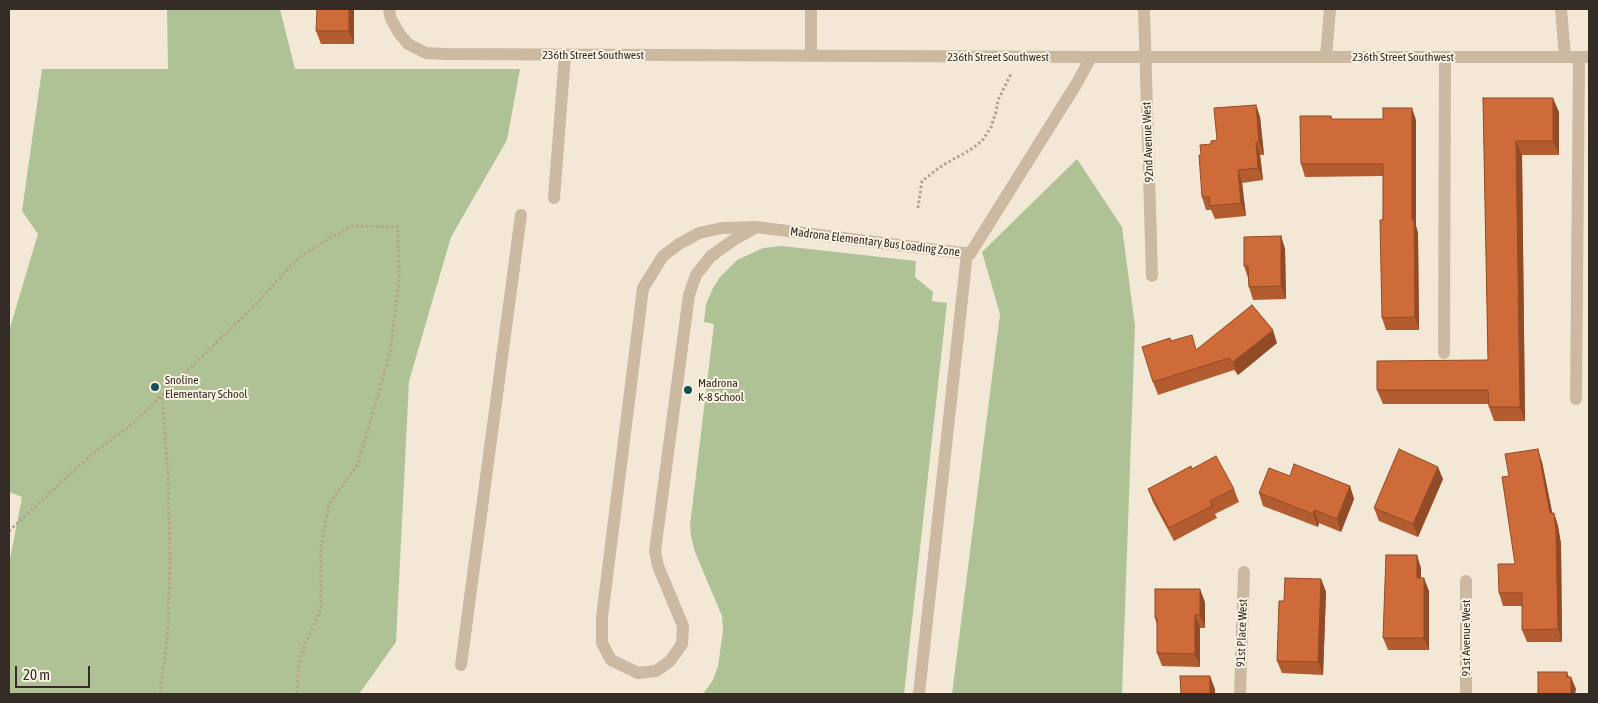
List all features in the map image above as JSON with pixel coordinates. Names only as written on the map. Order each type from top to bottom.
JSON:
[{"type":"street","name":"236th Street Southwest","points":[[389,9],[399,34],[408,44],[426,53],[445,54],[1584,57]]},
{"type":"street","points":[[811,9],[811,56]]},
{"type":"street","name":"92nd Avenue West","points":[[1144,9],[1152,276]]},
{"type":"street","points":[[1326,57],[1330,9]]},
{"type":"street","points":[[1561,9],[1565,57]]},
{"type":"street","points":[[554,198],[565,55]]},
{"type":"street","name":"Madrona Elementary Bus Loading Zone","points":[[756,228],[732,241],[711,256],[696,274],[690,295],[655,551],[658,566],[683,626],[682,644],[670,661],[656,671],[638,673],[611,660],[602,643],[602,617],[643,288],[663,256],[699,233],[722,228],[756,228],[970,254],[1078,83],[1091,57]]},
{"type":"street","points":[[1444,354],[1445,57]]},
{"type":"street","points":[[1576,399],[1584,57]]},
{"type":"street","points":[[461,665],[521,215]]},
{"type":"street","points":[[920,694],[967,253]]},
{"type":"street","name":"91st Place West","points":[[1240,694],[1244,572]]},
{"type":"street","name":"91st Avenue West","points":[[1466,581],[1466,694]]},
{"type":"path","points":[[918,208],[922,181],[943,165],[982,141],[991,127],[1002,90],[1013,72]]},
{"type":"path","points":[[9,531],[91,456],[132,424],[254,306],[298,258],[350,226],[398,227],[399,279],[390,353],[358,464],[330,504],[321,547],[321,608],[299,659],[296,694]]},
{"type":"path","points":[[160,694],[168,631],[170,556],[168,473],[162,395]]},
{"type":"green space","name":"Snoline Elementary School","points":[[167,9],[280,9],[295,69],[520,69],[507,140],[451,237],[409,381],[396,642],[359,694],[9,694],[9,564],[22,497],[9,492],[9,331],[38,234],[22,211],[42,69],[168,69]]},
{"type":"green space","points":[[1077,159],[1122,227],[1135,326],[1122,694],[952,694],[1000,314],[982,252]]},
{"type":"green space","points":[[782,246],[916,261],[915,277],[933,292],[932,301],[947,303],[904,694],[703,694],[713,680],[718,666],[723,631],[722,616],[695,552],[690,526],[714,324],[704,322],[706,304],[720,277],[737,260],[763,248]]},
{"type":"building","points":[[317,9],[349,9],[349,31],[316,31]]},
{"type":"building","points":[[1483,98],[1553,98],[1553,141],[1516,141],[1520,407],[1489,407],[1488,390],[1377,390],[1377,361],[1488,360]]},
{"type":"building","points":[[1256,105],[1259,142],[1256,142],[1258,168],[1238,170],[1241,203],[1210,206],[1209,197],[1202,197],[1199,155],[1201,155],[1200,145],[1211,144],[1211,141],[1217,140],[1214,108]]},
{"type":"building","points":[[1383,108],[1412,108],[1412,220],[1414,220],[1415,317],[1382,318],[1380,220],[1383,220],[1383,164],[1301,164],[1300,116],[1331,116],[1331,119],[1383,119]]},
{"type":"building","points":[[1281,236],[1281,286],[1249,287],[1248,266],[1244,266],[1244,237]]},
{"type":"building","points":[[1252,305],[1273,330],[1233,362],[1229,358],[1153,382],[1142,347],[1170,338],[1171,341],[1192,335],[1196,350]]},
{"type":"building","points":[[1399,449],[1438,467],[1413,524],[1374,508]]},
{"type":"building","points":[[1538,449],[1550,513],[1554,513],[1556,531],[1558,629],[1522,630],[1522,593],[1499,593],[1498,564],[1515,564],[1502,477],[1509,476],[1505,454]]},
{"type":"building","points":[[1216,456],[1234,489],[1210,501],[1212,506],[1169,528],[1148,489],[1191,466],[1192,469]]},
{"type":"building","points":[[1294,464],[1350,486],[1337,519],[1314,510],[1313,514],[1259,493],[1269,468],[1290,476]]},
{"type":"building","points":[[1386,555],[1417,555],[1417,578],[1424,578],[1424,638],[1383,638]]},
{"type":"building","points":[[1285,578],[1321,579],[1318,662],[1277,661],[1279,601],[1284,601]]},
{"type":"building","points":[[1155,589],[1200,589],[1200,615],[1195,615],[1195,654],[1157,653]]},
{"type":"building","points":[[1538,672],[1567,672],[1567,677],[1571,677],[1571,694],[1538,694]]},
{"type":"building","points":[[1180,676],[1210,676],[1210,694],[1181,694]]},
{"type":"place","name":"Snoline Elementary School","points":[[155,387]]},
{"type":"place","name":"Madrona K-8 School","points":[[688,390]]}]
